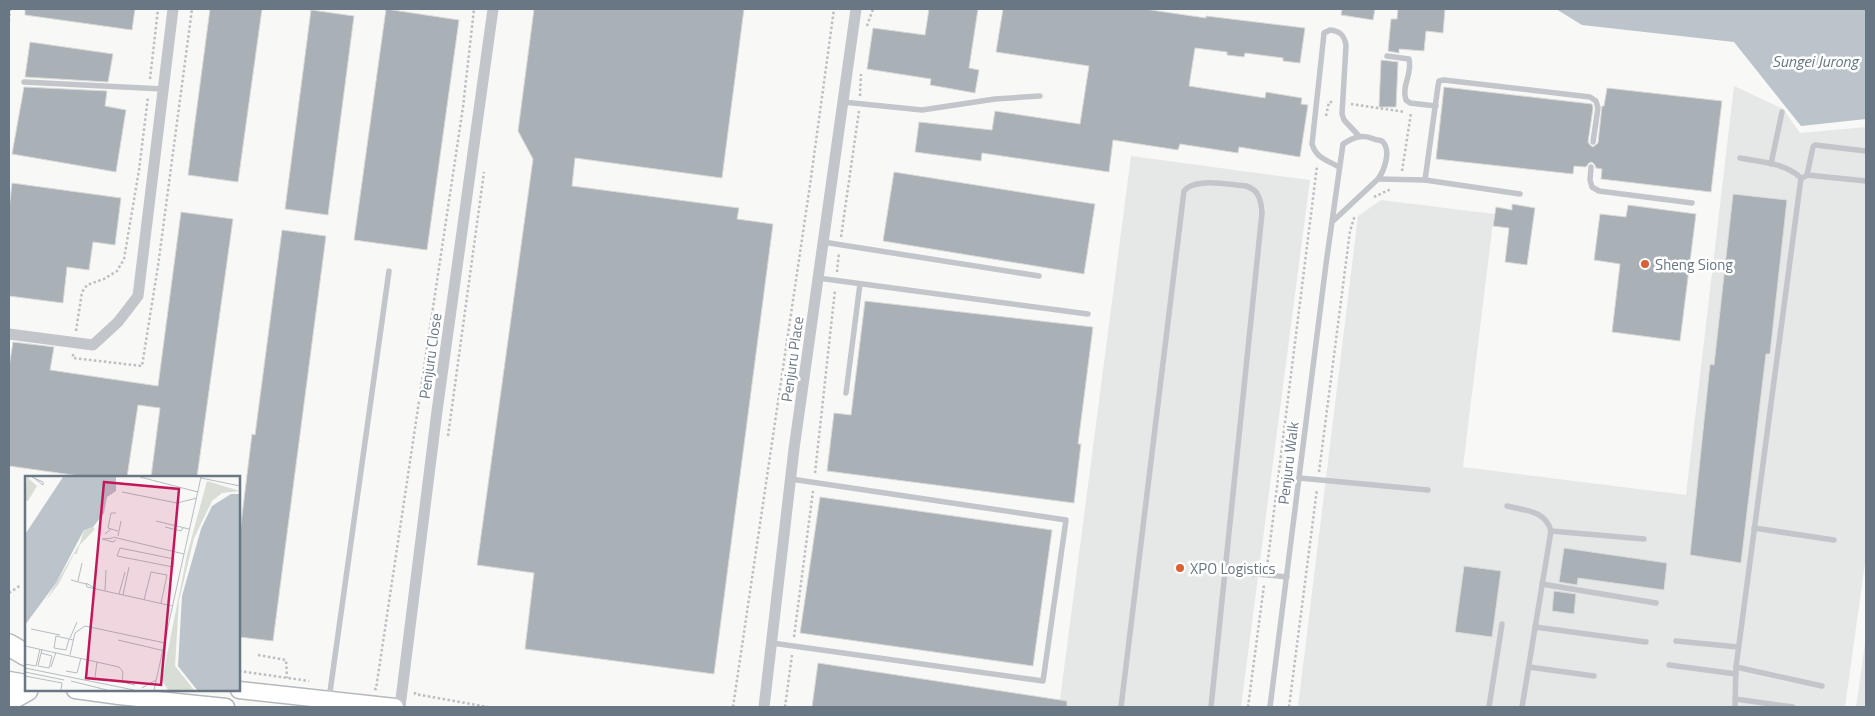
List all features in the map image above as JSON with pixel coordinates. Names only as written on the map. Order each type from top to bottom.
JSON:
[{"type":"highway","points":[[9,644],[25,654]]},
{"type":"highway","points":[[9,700],[25,691]]},
{"type":"main road","points":[[9,657],[25,660]]},
{"type":"main road","points":[[9,680],[25,683]]},
{"type":"main road","points":[[240,690],[329,697],[395,707]]},
{"type":"main road","points":[[82,691],[226,707]]},
{"type":"street","points":[[9,334],[95,344],[118,322],[138,296],[173,9]]},
{"type":"street","name":"Penjuru Close","points":[[400,707],[438,401],[493,9]]},
{"type":"street","name":"Penjuru Place","points":[[764,707],[791,479],[857,11]]},
{"type":"lane","points":[[1332,222],[1378,179],[1384,170],[1386,148],[1382,141],[1367,136],[1359,136],[1344,120],[1342,114],[1346,45],[1344,36],[1341,33],[1330,30],[1324,33],[1313,133],[1314,152],[1339,167]]},
{"type":"lane","points":[[1387,56],[1409,59],[1410,65],[1403,94],[1406,100],[1410,103],[1436,106]]},
{"type":"lane","points":[[1425,180],[1439,81],[1444,80],[1590,97],[1596,101],[1598,108],[1593,142]]},
{"type":"lane","points":[[24,82],[163,89]]},
{"type":"lane","points":[[843,102],[922,110],[995,99],[1040,96]]},
{"type":"lane","points":[[1770,164],[1782,112]]},
{"type":"lane","name":"Penjuru Walk","points":[[1270,707],[1339,167],[1343,144],[1359,136]]},
{"type":"lane","points":[[1735,707],[1738,647],[1804,177],[1813,147],[1816,145],[1866,151]]},
{"type":"lane","points":[[1740,158],[1770,164],[1793,171],[1804,177],[1866,181]]},
{"type":"lane","points":[[1590,168],[1592,187],[1599,191],[1692,204]]},
{"type":"lane","points":[[1378,179],[1425,180],[1520,194]]},
{"type":"lane","points":[[1121,707],[1184,191],[1187,187],[1200,183],[1252,188],[1261,200],[1262,213],[1211,707]]},
{"type":"lane","points":[[823,242],[1038,276]]},
{"type":"lane","points":[[329,697],[389,271]]},
{"type":"lane","points":[[818,278],[1088,314]]},
{"type":"lane","points":[[846,393],[860,284]]},
{"type":"lane","points":[[1299,478],[1428,490]]},
{"type":"lane","points":[[772,643],[1043,681],[1066,520],[791,479]]},
{"type":"lane","points":[[1507,506],[1540,514],[1548,522],[1550,531],[1522,707]]},
{"type":"lane","points":[[1754,528],[1834,540]]},
{"type":"lane","points":[[1550,531],[1644,539]]},
{"type":"lane","points":[[1225,570],[1287,577]]},
{"type":"lane","points":[[1542,584],[1656,603]]},
{"type":"lane","points":[[1489,707],[1502,624]]},
{"type":"lane","points":[[1535,627],[1646,642]]},
{"type":"lane","points":[[1676,641],[1738,647]]},
{"type":"lane","points":[[1669,665],[1736,670],[1822,686]]},
{"type":"lane","points":[[1529,667],[1594,676]]},
{"type":"lane","points":[[1735,699],[1793,707]]},
{"type":"path","points":[[9,21],[10,9]]},
{"type":"path","points":[[149,84],[158,9]]},
{"type":"path","points":[[367,688],[376,689],[462,116],[474,9]]},
{"type":"path","points":[[733,707],[834,9]]},
{"type":"path","points":[[867,27],[873,9]]},
{"type":"path","points":[[785,707],[814,483],[840,245],[860,104],[861,65]]},
{"type":"path","points":[[75,343],[82,292],[87,285],[104,279],[118,271],[124,259],[148,94]]},
{"type":"path","points":[[1325,120],[1329,102],[1411,113],[1401,180],[1398,186],[1373,198]]},
{"type":"path","points":[[1248,707],[1319,156]]},
{"type":"path","points":[[447,441],[485,165]]},
{"type":"path","points":[[1289,707],[1350,231],[1356,214]]},
{"type":"path","points":[[9,593],[21,585]]},
{"type":"path","points":[[258,655],[286,660],[287,678]]},
{"type":"path","points":[[240,671],[287,678],[329,697]]},
{"type":"path","points":[[416,685],[415,694],[488,707]]},
{"type":"shaded area","points":[[1734,86],[1783,109],[1800,133],[1866,127],[1866,556],[1845,707],[1298,707],[1358,216],[1381,200],[1494,214],[1463,467],[1686,495]]},
{"type":"shaded area","points":[[1131,156],[1310,180],[1241,707],[1059,707]]},
{"type":"shaded area","points":[[1866,637],[1866,707],[1856,707]]},
{"type":"water","name":"Sungei Jurong","points":[[1556,9],[1866,9],[1866,119],[1801,126],[1734,42],[1582,25]]},
{"type":"building","points":[[25,9],[135,9],[132,30],[25,15]]},
{"type":"building","points":[[210,9],[262,9],[238,182],[188,175]]},
{"type":"building","points":[[386,9],[459,20],[427,250],[354,240]]},
{"type":"building","points":[[534,9],[744,9],[722,178],[575,158],[572,186],[739,208],[737,219],[773,224],[714,674],[525,649],[534,573],[477,565],[533,159],[518,131]]},
{"type":"building","points":[[929,9],[978,9],[969,68],[979,70],[975,93],[930,85],[931,79],[867,69],[873,28],[925,35]]},
{"type":"building","points":[[1003,9],[1144,9],[1206,18],[1206,16],[1305,28],[1300,63],[1283,61],[1283,58],[1245,53],[1244,57],[1227,55],[1227,52],[1195,48],[1189,86],[1265,98],[1266,92],[1302,98],[1301,104],[1308,105],[1300,157],[1239,147],[1238,153],[1180,144],[1178,150],[1113,140],[1109,172],[982,153],[981,161],[915,152],[919,122],[992,130],[995,111],[1080,124],[1089,66],[996,52]]},
{"type":"building","points":[[1342,9],[1375,9],[1373,20],[1341,15]]},
{"type":"building","points":[[1398,9],[1445,9],[1443,33],[1426,31],[1424,51],[1399,49],[1399,53],[1388,51],[1391,19],[1397,19]]},
{"type":"building","points":[[311,10],[354,16],[328,215],[285,209]]},
{"type":"building","points":[[30,42],[113,54],[108,82],[25,77]]},
{"type":"building","points":[[1381,60],[1398,62],[1396,107],[1379,107]]},
{"type":"building","points":[[24,87],[107,91],[105,106],[126,110],[116,172],[12,154]]},
{"type":"building","points":[[1444,87],[1592,104],[1588,142],[1593,147],[1598,143],[1602,106],[1604,106],[1607,88],[1722,101],[1711,192],[1601,179],[1602,169],[1596,168],[1592,162],[1586,167],[1574,166],[1573,174],[1436,159]]},
{"type":"building","points":[[894,172],[1095,204],[1084,274],[883,241]]},
{"type":"building","points":[[12,183],[121,198],[115,245],[93,242],[89,270],[67,267],[63,303],[9,296],[9,210]]},
{"type":"building","points":[[1733,194],[1787,200],[1770,354],[1766,354],[1741,563],[1690,555],[1710,364],[1714,365]]},
{"type":"building","points":[[1512,204],[1535,208],[1527,265],[1505,262],[1509,228],[1493,226],[1496,207],[1512,210]]},
{"type":"building","points":[[1628,205],[1696,214],[1680,341],[1612,332],[1620,264],[1594,260],[1600,214],[1626,217]]},
{"type":"building","points":[[181,212],[233,219],[197,476],[151,476],[160,408],[138,405],[127,476],[80,476],[9,466],[9,367],[13,342],[54,347],[50,370],[158,386]]},
{"type":"building","points":[[282,230],[326,236],[273,641],[240,637],[240,532],[252,434],[255,435]]},
{"type":"building","points":[[865,301],[1093,327],[1078,444],[1081,444],[1074,503],[827,471],[834,413],[851,415]]},
{"type":"building","points":[[820,497],[1052,530],[1033,666],[800,633]]},
{"type":"building","points":[[1564,548],[1667,563],[1664,590],[1578,578],[1577,585],[1559,582]]},
{"type":"building","points":[[1464,566],[1501,571],[1492,637],[1455,632]]},
{"type":"building","points":[[1554,591],[1576,594],[1574,614],[1552,611]]},
{"type":"building","points":[[818,663],[1067,701],[1067,707],[812,707]]},
{"type":"place","name":"Sheng Siong","points":[[1645,264]]},
{"type":"place","name":"XPO Logistics","points":[[1180,568]]}]
